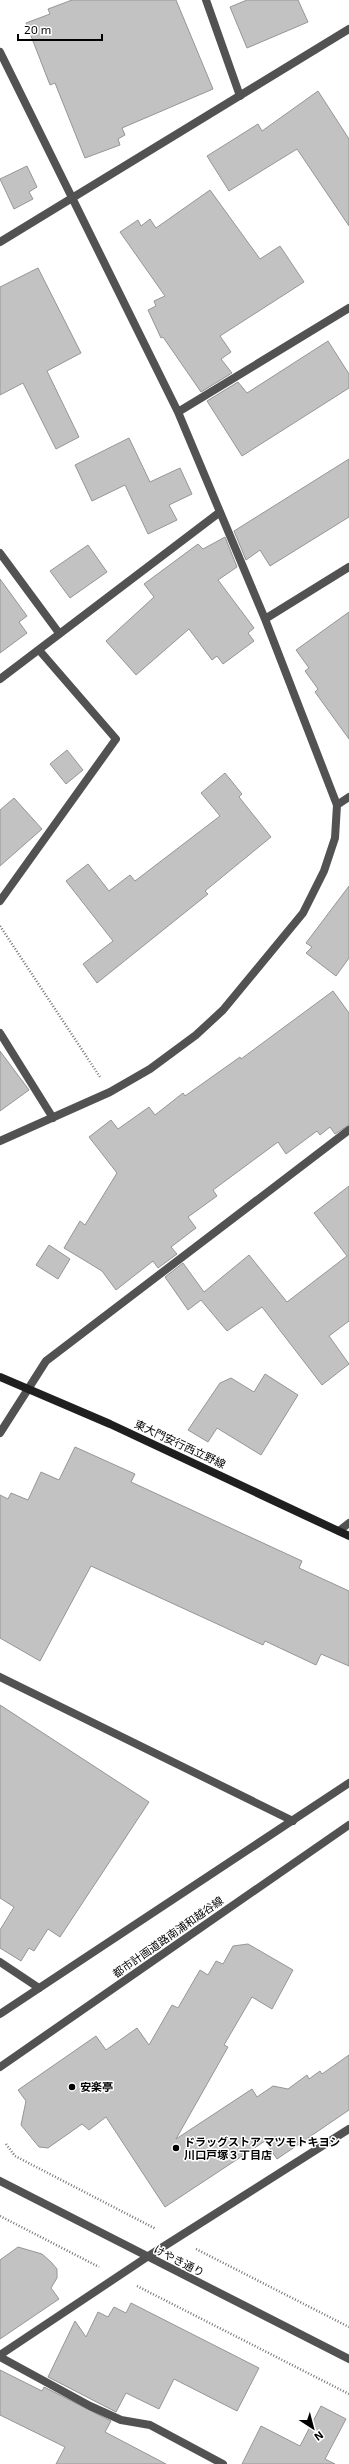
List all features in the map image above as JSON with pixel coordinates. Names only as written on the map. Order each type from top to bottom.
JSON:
[{"type":"main road","name":"東大門安行西立野線","points":[[0,1377],[110,1424],[349,1536]]},
{"type":"street","points":[[206,0],[240,96]]},
{"type":"street","points":[[0,242],[73,199],[349,29]]},
{"type":"street","points":[[0,52],[178,412],[266,619],[337,805],[335,838],[324,871],[303,913],[265,961],[223,1010],[196,1035],[150,1069],[110,1092],[0,1141]]},
{"type":"street","points":[[178,412],[349,308]]},
{"type":"street","points":[[0,679],[220,512]]},
{"type":"street","points":[[0,553],[59,633]]},
{"type":"street","points":[[266,619],[349,567]]},
{"type":"street","points":[[0,901],[116,738],[39,650]]},
{"type":"street","points":[[337,805],[349,797]]},
{"type":"street","points":[[0,1034],[53,1118]]},
{"type":"street","points":[[0,1433],[46,1361],[349,1130]]},
{"type":"street","points":[[339,1531],[349,1523]]},
{"type":"street","points":[[0,1677],[293,1821]]},
{"type":"street","points":[[0,2014],[349,1783]]},
{"type":"street","name":"都市計画道路南浦和越谷線","points":[[0,2067],[349,1825]]},
{"type":"street","points":[[0,1962],[39,1988]]},
{"type":"street","points":[[223,2464],[150,2425],[121,2420],[90,2406],[0,2356],[147,2257],[349,2129]]},
{"type":"street","name":"けやき通り","points":[[0,2181],[349,2359]]},
{"type":"path","points":[[0,926],[110,1092]]},
{"type":"path","points":[[0,2216],[349,2394]]},
{"type":"building","points":[[72,0],[176,0],[213,89],[122,128],[125,135],[118,139],[120,145],[85,158],[55,83],[50,85],[26,23],[50,14],[48,9]]},
{"type":"building","points":[[247,0],[298,0],[308,22],[247,48],[230,7]]},
{"type":"building","points":[[318,91],[349,139],[349,226],[297,149],[229,191],[207,156],[258,124],[262,131]]},
{"type":"building","points":[[27,166],[37,187],[29,192],[33,199],[14,209],[0,179]]},
{"type":"building","points":[[210,190],[260,259],[280,246],[304,282],[220,336],[231,352],[221,359],[232,373],[201,392],[163,337],[161,338],[148,310],[156,306],[154,301],[165,296],[120,232],[138,220],[141,226],[150,219],[156,228]]},
{"type":"building","points":[[38,268],[81,353],[47,371],[79,437],[56,449],[23,383],[0,395],[0,287]]},
{"type":"building","points":[[328,341],[349,374],[349,388],[242,456],[207,401],[238,382],[247,393]]},
{"type":"building","points":[[129,438],[150,482],[180,468],[192,494],[169,505],[177,520],[148,534],[125,485],[92,501],[75,465]]},
{"type":"building","points":[[349,459],[349,517],[270,566],[260,550],[246,560],[234,531]]},
{"type":"building","points":[[225,537],[237,567],[218,580],[254,628],[248,633],[254,641],[223,664],[217,656],[212,660],[189,629],[136,675],[106,641],[154,597],[144,584],[198,544],[203,549]]},
{"type":"building","points":[[88,545],[107,572],[70,598],[50,571]]},
{"type":"building","points":[[0,579],[27,616],[19,622],[27,633],[0,653]]},
{"type":"building","points":[[349,612],[349,739],[315,692],[318,689],[305,671],[309,668],[296,650]]},
{"type":"building","points":[[67,750],[83,770],[66,784],[50,764]]},
{"type":"building","points":[[225,773],[242,794],[239,797],[271,837],[205,891],[208,894],[97,983],[83,964],[113,941],[66,881],[88,864],[109,891],[130,875],[135,881],[220,816],[201,793]]},
{"type":"building","points":[[14,798],[42,829],[0,866],[0,810]]},
{"type":"building","points":[[349,886],[349,958],[336,976],[306,953],[312,947],[306,943]]},
{"type":"building","points":[[333,991],[349,1013],[349,1125],[335,1134],[330,1127],[320,1135],[317,1131],[286,1154],[278,1142],[213,1190],[217,1196],[188,1217],[196,1228],[171,1247],[177,1254],[158,1268],[153,1261],[116,1290],[102,1271],[64,1248],[80,1221],[85,1225],[117,1173],[89,1137],[111,1120],[118,1129],[149,1107],[155,1115],[183,1093],[185,1096],[240,1057],[241,1059]]},
{"type":"building","points":[[0,1051],[29,1090],[0,1111]]},
{"type":"building","points":[[349,1186],[349,1321],[329,1336],[349,1364],[322,1385],[262,1307],[227,1331],[201,1300],[188,1310],[165,1277],[183,1263],[204,1292],[249,1255],[287,1302],[347,1256],[314,1213]]},
{"type":"building","points":[[49,1245],[70,1259],[58,1279],[36,1265]]},
{"type":"building","points":[[265,1374],[298,1395],[261,1455],[217,1428],[208,1442],[188,1430],[220,1383],[231,1378],[254,1392]]},
{"type":"building","points":[[75,1447],[135,1474],[131,1482],[302,1561],[299,1568],[349,1591],[349,1666],[321,1654],[316,1665],[265,1641],[263,1645],[91,1566],[40,1661],[0,1638],[0,1495],[8,1499],[11,1493],[28,1500],[41,1472],[59,1480]]},
{"type":"building","points":[[0,1705],[149,1802],[60,1937],[48,1929],[34,1951],[29,1948],[21,1961],[0,1948],[0,1930],[14,1907],[0,1898]]},
{"type":"building","points":[[248,1944],[293,1970],[272,2009],[252,1997],[224,2045],[228,2047],[176,2139],[252,2089],[257,2097],[273,2086],[288,2089],[307,2075],[309,2079],[320,2071],[322,2074],[349,2055],[349,2110],[277,2159],[265,2141],[165,2207],[106,2117],[89,2130],[82,2124],[48,2148],[39,2147],[21,2125],[26,2101],[18,2090],[96,2036],[106,2050],[137,2028],[149,2045],[172,2005],[178,2008],[200,1970],[208,1975],[216,1961],[223,1964],[233,1946]]},
{"type":"building","points":[[18,2247],[42,2254],[57,2269],[57,2278],[51,2288],[59,2299],[0,2339],[0,2260]]},
{"type":"building","points":[[131,2303],[259,2368],[237,2411],[174,2379],[159,2409],[126,2393],[116,2412],[48,2377],[75,2321],[86,2337],[98,2312],[108,2317],[114,2307],[126,2313]]},
{"type":"building","points":[[0,2370],[42,2391],[44,2387],[111,2421],[105,2432],[166,2464],[56,2464],[65,2447],[0,2415]]},
{"type":"building","points":[[321,2406],[346,2419],[325,2459],[335,2464],[242,2464],[261,2426],[300,2446]]},
{"type":"place","name":"安楽亭","points":[[72,2087]]},
{"type":"place","name":"ドラッグストア マツモトキヨシ 川口戸塚３丁目店","points":[[176,2148]]}]
